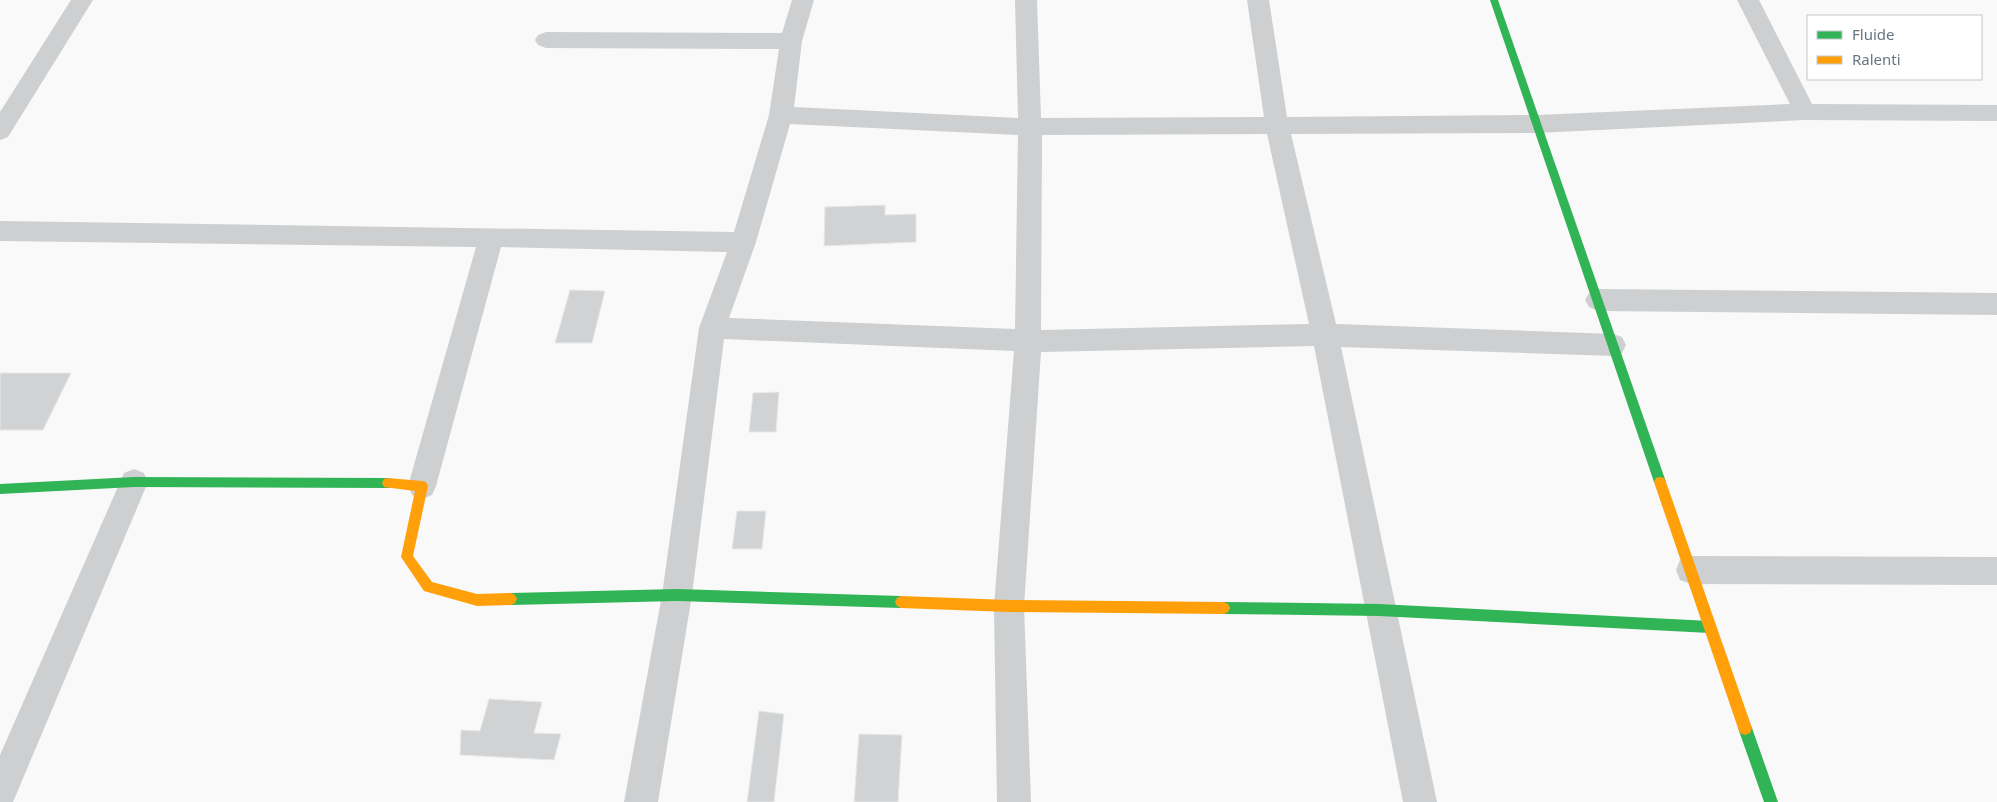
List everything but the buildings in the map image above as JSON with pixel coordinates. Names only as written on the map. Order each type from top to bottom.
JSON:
[{"type":"street","points":[[1,128],[82,0]]},
{"type":"street","points":[[641,802],[677,595],[712,328],[743,242],[781,115],[791,40],[803,0]]},
{"type":"street","points":[[1014,802],[1009,606],[1028,342],[1030,127],[1026,0]]},
{"type":"street","points":[[1258,0],[1277,125],[1325,335],[1379,610],[1420,802]]},
{"type":"street","points":[[1494,0],[1771,802]]},
{"type":"street","points":[[1748,0],[1805,112]]},
{"type":"street","points":[[546,40],[791,40]]},
{"type":"street","points":[[781,115],[1030,127],[1537,124],[1805,112],[1997,113]]},
{"type":"street","points":[[0,231],[743,242]]},
{"type":"street","points":[[491,237],[422,486],[407,557],[428,587],[477,600],[677,595],[1009,606],[1379,610],[1710,627]]},
{"type":"street","points":[[1598,300],[1997,304]]},
{"type":"street","points":[[712,328],[1028,342],[1325,335],[1613,345]]},
{"type":"street","points":[[0,489],[134,482],[384,483],[422,486]]},
{"type":"street","points":[[0,794],[134,482]]},
{"type":"street","points":[[1691,570],[1997,571]]},
{"type":"traffic: fast","points":[[1494,0],[1660,482]]},
{"type":"traffic: fast","points":[[0,489],[134,482],[388,483]]},
{"type":"traffic: fast","points":[[511,599],[677,595],[901,602]]},
{"type":"traffic: fast","points":[[1224,608],[1379,610],[1710,627]]},
{"type":"traffic: fast","points":[[1745,728],[1771,802]]},
{"type":"traffic: slow","points":[[1660,482],[1745,728]]},
{"type":"traffic: slow","points":[[388,483],[422,486],[407,557],[428,587],[477,600],[511,599]]},
{"type":"traffic: slow","points":[[901,602],[1009,606],[1224,608]]}]
